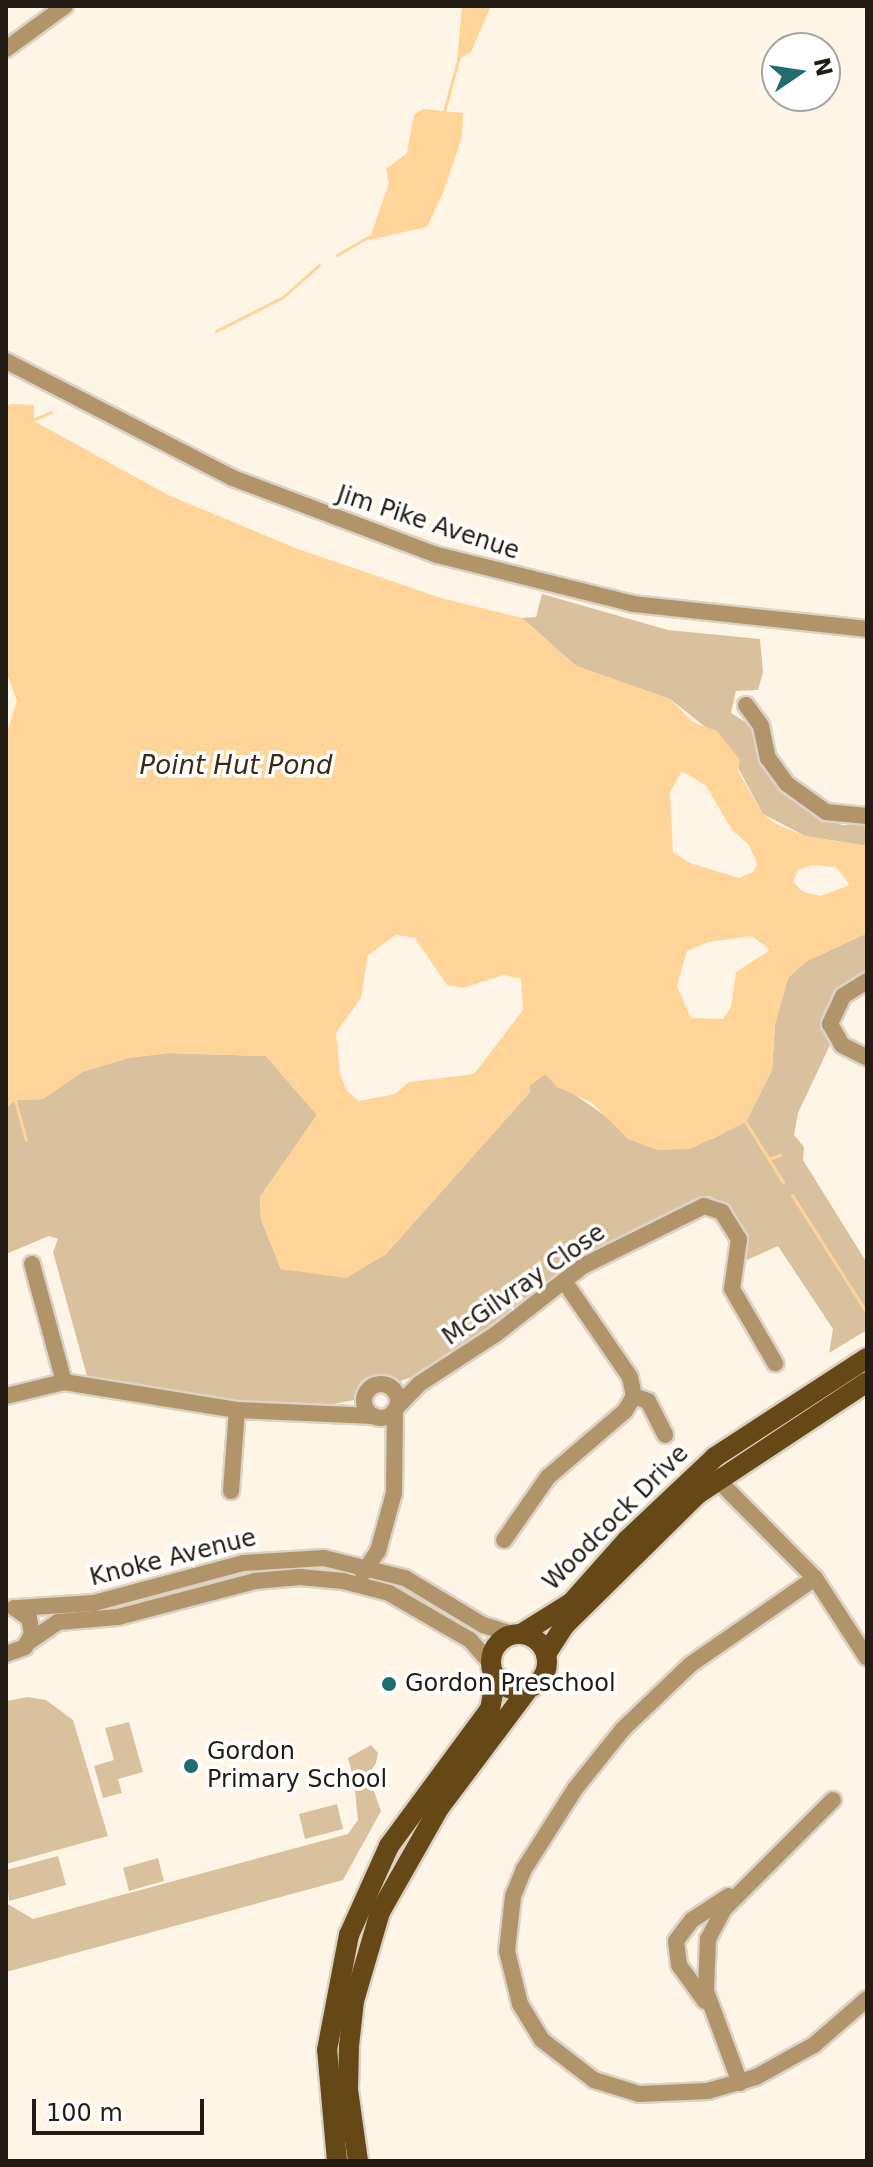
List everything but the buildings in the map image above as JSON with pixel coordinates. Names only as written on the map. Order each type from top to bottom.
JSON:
[{"type":"main road","name":"Woodcock Drive","points":[[518,1634],[572,1602],[627,1540],[716,1468],[867,1358]]},
{"type":"main road","name":"Woodcock Drive","points":[[546,1654],[565,1625],[716,1468],[867,1382]]},
{"type":"main road","points":[[337,2161],[327,2096],[332,2004],[349,1935],[381,1860],[416,1804],[486,1716],[500,1641],[518,1634],[537,1640],[546,1654],[542,1678],[529,1688],[439,1808],[400,1870],[365,1956],[349,2046],[348,2090],[358,2161]]},
{"type":"main road","points":[[494,1670],[507,1687],[529,1688]]},
{"type":"street","points":[[6,49],[65,6]]},
{"type":"street","name":"Jim Pike Avenue","points":[[6,361],[247,484],[437,555],[633,604],[867,629]]},
{"type":"street","points":[[746,705],[761,726],[768,758],[787,784],[826,812],[867,816]]},
{"type":"street","points":[[867,981],[843,996],[830,1024],[842,1045],[867,1058]]},
{"type":"street","name":"McGilvray Close","points":[[376,1417],[396,1408],[419,1384],[446,1370],[606,1252],[694,1209],[713,1207],[739,1239],[732,1279],[737,1303],[775,1363]]},
{"type":"street","points":[[32,1264],[64,1382]]},
{"type":"street","points":[[504,1540],[548,1477],[625,1411],[634,1396],[630,1377],[564,1281]]},
{"type":"street","points":[[6,1396],[64,1382],[237,1410],[376,1417]]},
{"type":"street","name":"McGilvray Close","points":[[389,1386],[419,1384]]},
{"type":"street","points":[[336,1413],[365,1398],[375,1385],[389,1386],[396,1408],[394,1493],[371,1566],[348,1582]]},
{"type":"street","points":[[634,1396],[648,1401],[665,1435]]},
{"type":"street","points":[[365,1398],[394,1444]]},
{"type":"street","points":[[231,1491],[237,1410]]},
{"type":"street","points":[[716,1468],[763,1513],[764,1521],[815,1578],[867,1658]]},
{"type":"street","name":"Knoke Avenue","points":[[10,1605],[94,1603],[275,1558],[324,1558],[371,1566],[437,1594],[491,1629],[518,1634]]},
{"type":"street","points":[[371,1566],[382,1592]]},
{"type":"street","name":"Knoke Avenue","points":[[9,1654],[58,1622],[118,1617],[255,1581],[300,1577],[348,1582],[382,1592],[428,1613],[470,1640],[494,1670]]},
{"type":"street","points":[[815,1578],[690,1665],[623,1729],[535,1848],[513,1896],[507,1951],[520,2004],[542,2040],[572,2068],[639,2094],[670,2096],[740,2083],[801,2054],[867,1999]]},
{"type":"street","points":[[10,1605],[29,1618],[30,1641]]},
{"type":"street","points":[[740,2083],[705,1980],[708,1939],[724,1909],[833,1800]]},
{"type":"street","points":[[722,2035],[679,1965],[676,1941],[692,1920],[759,1873]]},
{"type":"shaded area","points":[[542,594],[668,630],[760,639],[763,672],[758,690],[736,691],[731,713],[755,728],[764,762],[781,787],[822,817],[842,825],[867,825],[867,846],[805,836],[763,814],[724,742],[670,699],[576,666],[522,618],[536,617]]},
{"type":"shaded area","points":[[867,933],[867,975],[844,986],[825,1027],[830,1045],[798,1113],[794,1135],[804,1147],[803,1160],[867,1263],[867,1330],[829,1353],[833,1329],[778,1246],[747,1260],[744,1229],[729,1207],[710,1196],[598,1249],[494,1329],[427,1372],[397,1382],[386,1378],[361,1384],[354,1400],[328,1405],[224,1401],[87,1376],[53,1252],[58,1239],[49,1236],[6,1254],[6,1108],[15,1100],[43,1099],[82,1072],[128,1058],[168,1053],[266,1056],[317,1115],[260,1197],[261,1219],[281,1269],[319,1273],[385,1255],[530,1092],[530,1085],[545,1074],[607,1117],[712,1139],[746,1121],[772,1070],[775,1024],[788,978],[805,962]]},
{"type":"shaded area","points":[[28,1697],[46,1700],[73,1720],[108,1836],[6,1864],[6,1701]]},
{"type":"shaded area","points":[[129,1722],[143,1772],[118,1779],[122,1793],[103,1798],[94,1766],[114,1760],[105,1728]]},
{"type":"shaded area","points":[[371,1745],[378,1753],[376,1763],[367,1777],[354,1780],[348,1758]]},
{"type":"shaded area","points":[[370,1780],[381,1811],[343,1880],[6,1972],[6,1903],[33,1919],[348,1834],[358,1820],[355,1791]]},
{"type":"shaded area","points":[[337,1804],[343,1829],[305,1839],[299,1814]]},
{"type":"shaded area","points":[[58,1856],[66,1885],[9,1901],[6,1870]]},
{"type":"shaded area","points":[[158,1858],[164,1881],[129,1891],[123,1868]]},
{"type":"water","points":[[462,6],[491,6],[471,52],[457,60]]},
{"type":"water","points":[[423,109],[463,113],[462,137],[444,191],[427,227],[369,240],[389,183],[386,169],[407,153],[414,115]]},
{"type":"water","name":"Point Hut Pond","points":[[34,405],[34,421],[168,495],[298,549],[441,598],[522,618],[576,666],[670,699],[693,722],[717,731],[740,760],[738,771],[763,814],[776,824],[805,836],[867,846],[867,933],[805,962],[788,978],[775,1024],[772,1070],[746,1122],[690,1149],[657,1150],[628,1139],[591,1102],[557,1087],[545,1074],[530,1085],[530,1092],[385,1255],[346,1278],[281,1269],[261,1219],[260,1197],[317,1115],[266,1056],[168,1053],[128,1058],[82,1072],[43,1099],[16,1100],[6,1108],[6,735],[17,701],[6,671],[6,406]],"holes":[[[682,771],[706,786],[732,830],[749,845],[757,864],[753,872],[739,878],[690,863],[673,852],[670,792]],[[813,865],[836,867],[850,885],[821,896],[803,892],[793,882],[798,870]],[[396,935],[415,938],[447,985],[463,988],[504,975],[521,979],[523,1010],[474,1074],[409,1082],[395,1094],[359,1101],[347,1091],[340,1073],[336,1033],[361,998],[368,955]],[[752,936],[770,950],[736,972],[731,1007],[723,1019],[691,1018],[677,986],[687,951],[708,942]]]},
{"type":"waterway","points":[[443,115],[459,57]]},
{"type":"waterway","points":[[337,255],[375,233]]},
{"type":"waterway","points":[[216,331],[283,297],[319,265]]},
{"type":"waterway","points":[[30,421],[51,412]]},
{"type":"waterway","points":[[15,1100],[26,1140]]},
{"type":"waterway","points":[[745,1121],[783,1182]]},
{"type":"waterway","points":[[769,1159],[780,1155]]},
{"type":"waterway","points":[[792,1195],[867,1313]]},
{"type":"place","name":"Gordon Preschool","points":[[389,1684]]},
{"type":"place","name":"Gordon Primary School","points":[[191,1766]]}]
